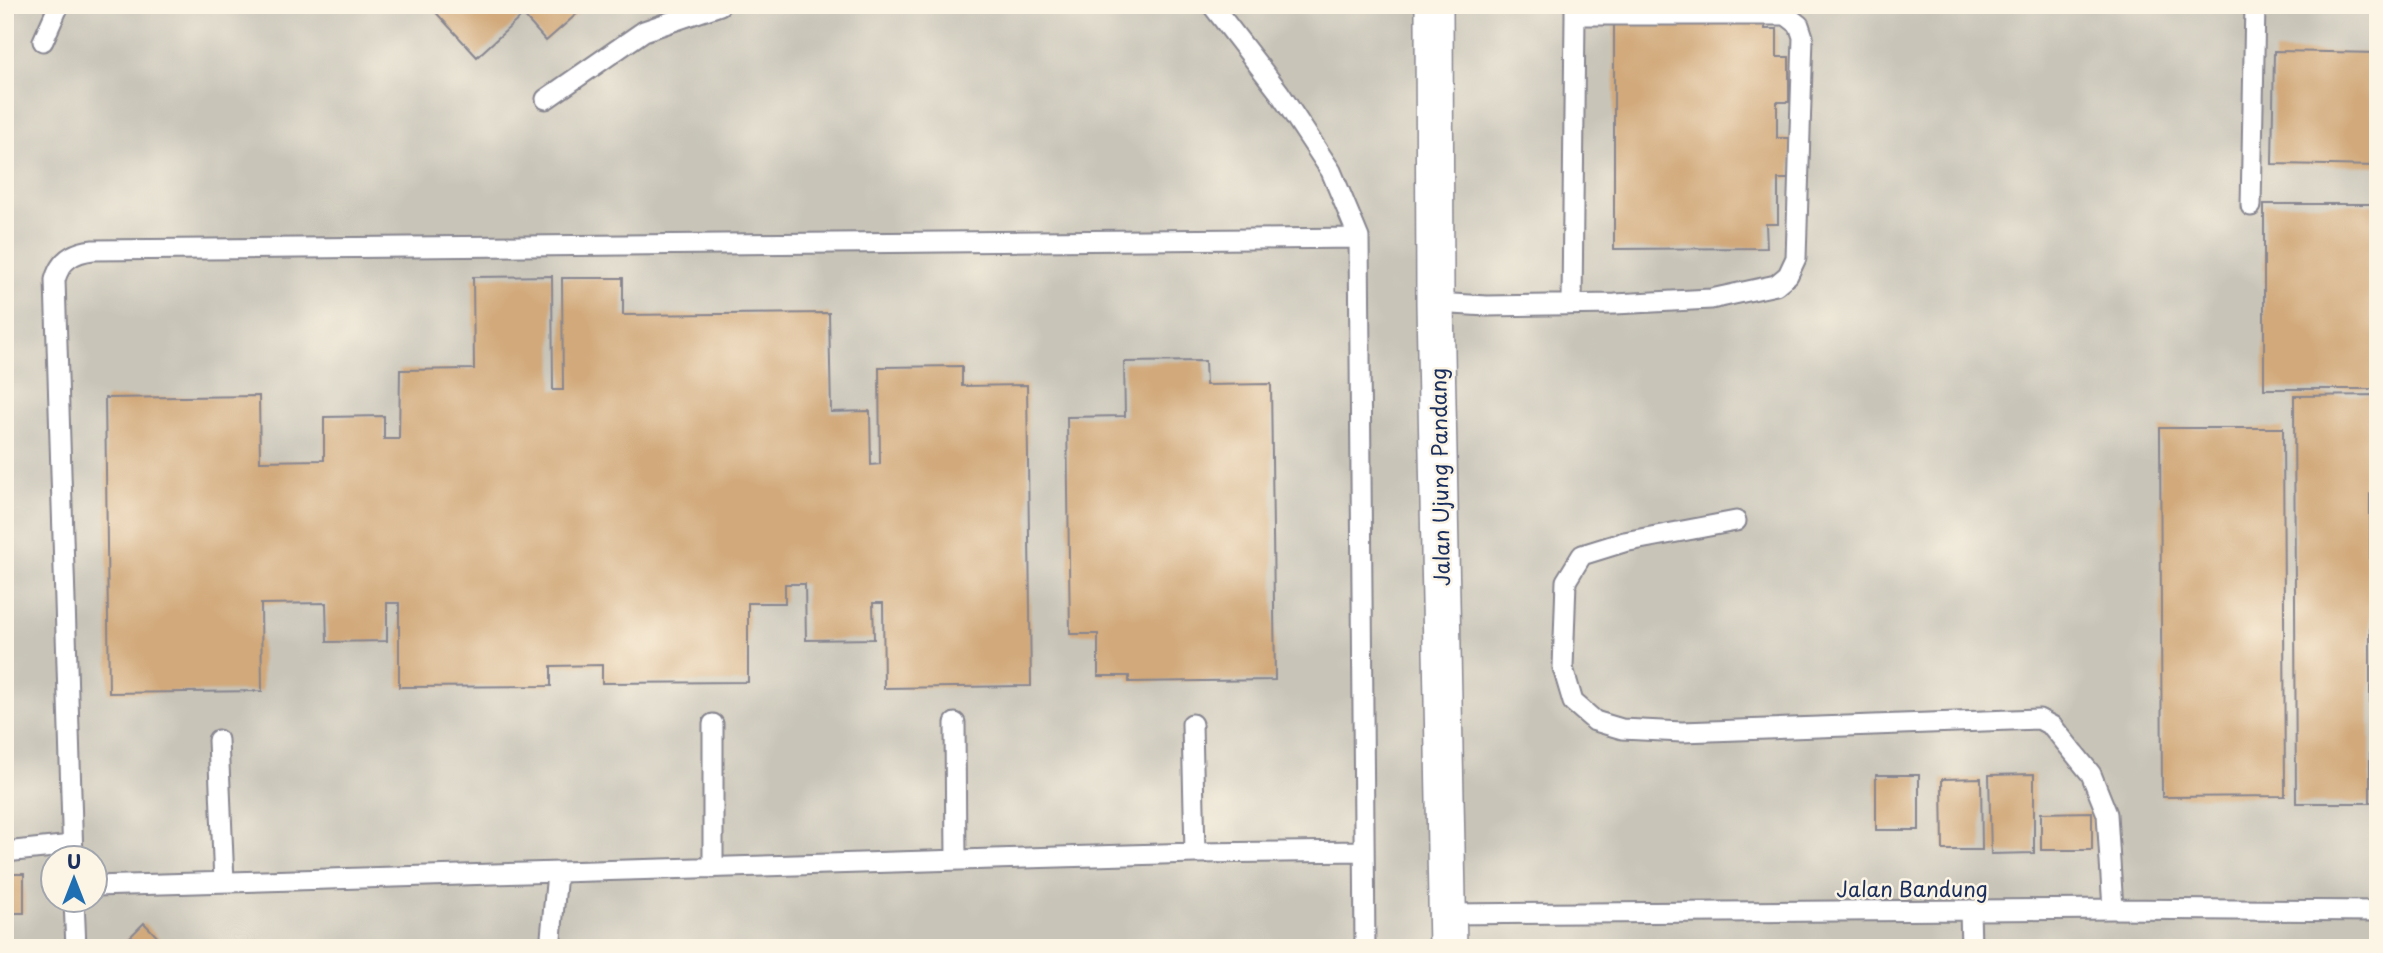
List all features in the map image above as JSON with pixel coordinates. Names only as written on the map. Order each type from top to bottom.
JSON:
[{"type":"street","name":"Jalan Ujung Pandang","points":[[1434,5],[1435,303],[1448,931]]},
{"type":"lane","points":[[44,41],[59,5]]},
{"type":"lane","points":[[546,99],[645,31],[720,5]]},
{"type":"lane","points":[[1212,5],[1279,92],[1331,172],[1359,239],[1365,948]]},
{"type":"lane","points":[[2251,206],[2255,5]]},
{"type":"lane","points":[[1435,303],[1487,306],[1572,304],[1711,299],[1776,285],[1787,275],[1796,258],[1803,37],[1799,24],[1786,15],[1575,10],[1572,304]]},
{"type":"lane","points":[[72,844],[55,280],[58,269],[73,255],[93,250],[1359,239]]},
{"type":"lane","points":[[1736,521],[1624,542],[1582,555],[1566,581],[1563,667],[1573,702],[1595,721],[1622,729],[1682,732],[2039,719],[2052,726],[2091,774],[2107,814],[2113,909]]},
{"type":"lane","points":[[956,723],[956,860]]},
{"type":"lane","points":[[713,724],[713,868]]},
{"type":"lane","points":[[1192,724],[1195,853]]},
{"type":"lane","points":[[218,740],[224,882]]},
{"type":"lane","points":[[108,886],[1364,850]]},
{"type":"lane","points":[[5,852],[38,852]]},
{"type":"lane","points":[[550,948],[557,873]]},
{"type":"lane","points":[[1970,910],[1972,948]]},
{"type":"lane","name":"Jalan Bandung","points":[[1448,931],[1970,910],[2378,911]]},
{"type":"lane","points":[[75,914],[76,948]]},
{"type":"shaded area","points":[[5,5],[2378,5],[2378,948],[5,948]]},
{"type":"building","points":[[429,5],[587,5],[546,41],[523,15],[477,57]]},
{"type":"building","points":[[1614,20],[1765,20],[1765,29],[1777,29],[1777,57],[1789,57],[1789,102],[1777,102],[1777,138],[1791,138],[1791,179],[1778,179],[1778,224],[1766,224],[1767,248],[1614,249]]},
{"type":"building","points":[[2274,51],[2378,53],[2378,166],[2272,164]]},
{"type":"building","points":[[2264,204],[2378,204],[2378,389],[2264,389]]},
{"type":"building","points":[[552,276],[553,390],[563,390],[562,278],[623,278],[623,315],[829,313],[831,412],[870,411],[871,465],[880,464],[879,367],[962,366],[962,386],[1027,385],[1031,686],[884,688],[883,603],[873,603],[874,639],[806,640],[805,584],[785,584],[785,603],[748,603],[748,682],[602,683],[602,665],[551,666],[551,686],[399,687],[399,603],[387,603],[387,641],[327,642],[326,603],[261,604],[262,691],[109,693],[105,398],[259,396],[260,461],[324,460],[324,417],[384,416],[384,439],[399,439],[400,370],[474,369],[473,277]]},
{"type":"building","points":[[1205,361],[1206,385],[1271,384],[1275,680],[1129,682],[1129,676],[1098,676],[1098,634],[1070,634],[1067,417],[1125,416],[1124,362]]},
{"type":"building","points":[[2378,395],[2378,494],[2370,494],[2370,803],[2296,803],[2294,396]]},
{"type":"building","points":[[2160,428],[2283,428],[2285,796],[2162,797]]},
{"type":"building","points":[[2034,774],[2034,853],[1991,854],[1989,775]]},
{"type":"building","points":[[1876,775],[1919,775],[1919,830],[1876,830]]},
{"type":"building","points":[[1981,778],[1982,850],[1943,850],[1942,779]]},
{"type":"building","points":[[2092,812],[2092,850],[2041,850],[2041,813]]},
{"type":"building","points":[[5,874],[24,874],[24,913],[5,913]]},
{"type":"building","points":[[144,923],[164,944],[160,948],[119,948]]}]
